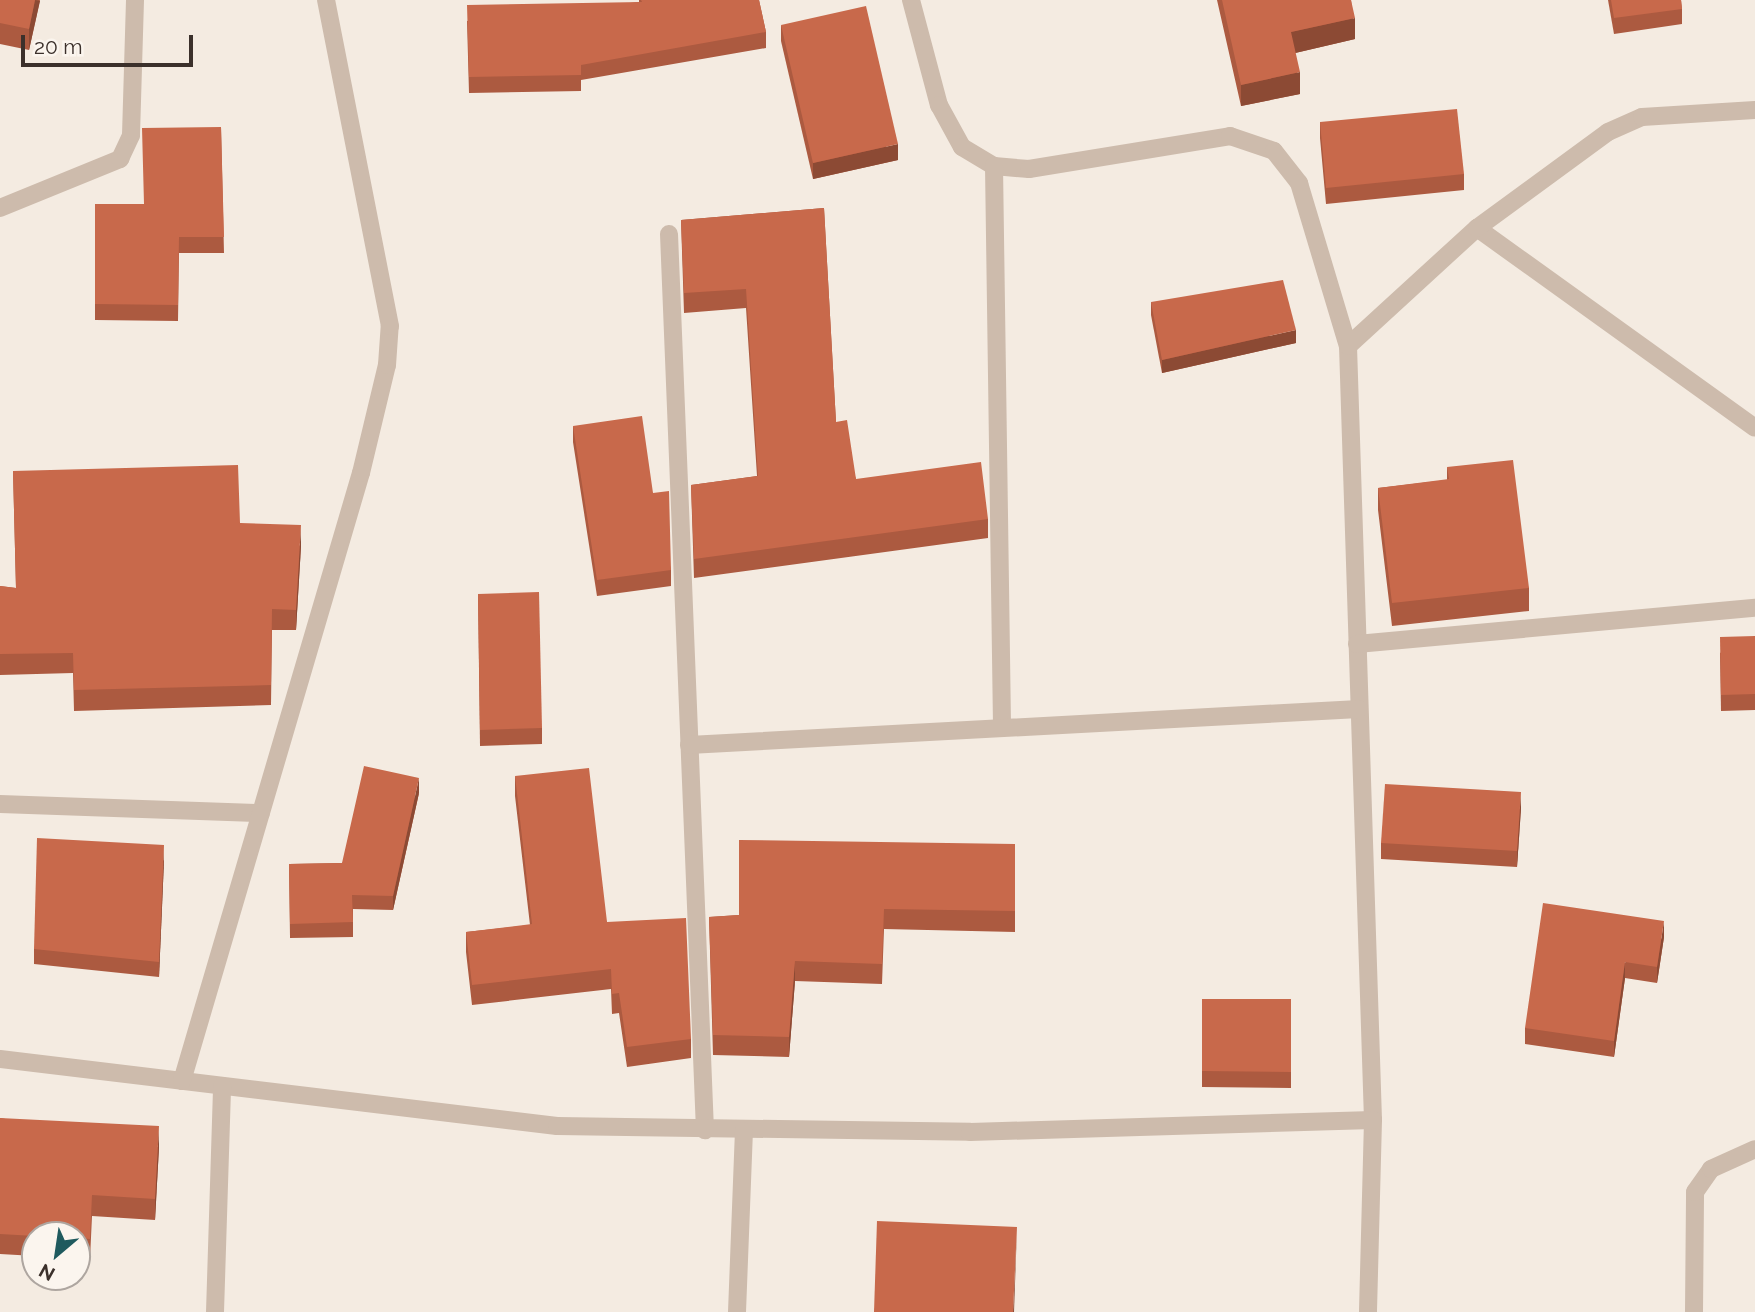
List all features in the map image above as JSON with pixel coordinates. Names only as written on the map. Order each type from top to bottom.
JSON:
[{"type":"street","points":[[0,208],[120,159],[131,135],[135,0]]},
{"type":"street","points":[[182,1081],[361,473],[388,352],[390,326],[326,0]]},
{"type":"street","points":[[911,0],[939,104],[962,147],[993,166],[1029,169],[1230,136],[1274,151],[1299,183],[1348,346],[1373,1120],[1368,1312]]},
{"type":"street","points":[[1348,346],[1477,228],[1580,150],[1642,117],[1755,110]]},
{"type":"street","points":[[993,166],[1002,728]]},
{"type":"street","points":[[1477,228],[1755,428]]},
{"type":"street","points":[[669,234],[705,1130]]},
{"type":"street","points":[[1357,644],[1755,608]]},
{"type":"street","points":[[689,745],[1359,709]]},
{"type":"street","points":[[0,804],[261,813]]},
{"type":"street","points":[[0,1059],[557,1126],[744,1131],[1373,1120]]},
{"type":"street","points":[[215,1312],[222,1086]]},
{"type":"street","points":[[737,1312],[744,1131]]},
{"type":"street","points":[[1694,1312],[1695,1192],[1711,1169],[1755,1149]]},
{"type":"building","points":[[0,0],[35,0],[29,29],[0,23]]},
{"type":"building","points":[[641,0],[759,0],[766,32],[581,65],[581,75],[469,77],[467,5],[642,2]]},
{"type":"building","points":[[1222,0],[1351,0],[1355,18],[1291,32],[1300,72],[1241,85]]},
{"type":"building","points":[[1611,0],[1681,0],[1682,9],[1614,18]]},
{"type":"building","points":[[866,6],[898,144],[813,163],[781,25]]},
{"type":"building","points":[[1457,109],[1464,174],[1326,188],[1320,122]]},
{"type":"building","points":[[221,127],[224,237],[179,237],[178,305],[95,304],[95,204],[144,204],[142,128]]},
{"type":"building","points":[[824,208],[836,422],[847,420],[856,479],[981,462],[988,519],[694,559],[691,485],[758,476],[746,289],[684,293],[681,220]]},
{"type":"building","points":[[1283,280],[1296,330],[1162,360],[1151,302]]},
{"type":"building","points":[[642,416],[653,493],[669,491],[671,570],[597,580],[573,426]]},
{"type":"building","points":[[1513,460],[1529,588],[1392,603],[1378,488],[1449,479],[1447,467]]},
{"type":"building","points":[[238,465],[240,523],[301,525],[296,610],[272,609],[271,685],[74,690],[73,653],[0,654],[0,586],[16,588],[13,471]]},
{"type":"building","points":[[539,592],[542,728],[480,730],[478,594]]},
{"type":"building","points":[[1755,636],[1755,694],[1721,695],[1720,637]]},
{"type":"building","points":[[364,766],[419,778],[393,896],[352,895],[353,922],[290,924],[289,864],[342,863]]},
{"type":"building","points":[[589,768],[607,922],[686,918],[691,1039],[627,1047],[619,993],[612,994],[611,969],[472,985],[466,932],[532,924],[515,776]]},
{"type":"building","points":[[1385,784],[1521,792],[1517,851],[1381,843]]},
{"type":"building","points":[[37,838],[164,845],[159,962],[34,949]]},
{"type":"building","points":[[739,840],[1015,844],[1015,911],[884,909],[882,964],[795,961],[789,1037],[713,1035],[709,917],[739,915]]},
{"type":"building","points":[[1543,903],[1664,921],[1657,967],[1625,962],[1614,1041],[1525,1028]]},
{"type":"building","points":[[1202,999],[1291,999],[1291,1072],[1202,1071]]},
{"type":"building","points":[[0,1118],[159,1126],[155,1199],[92,1195],[91,1221],[21,1221],[21,1235],[0,1234]]},
{"type":"building","points":[[877,1221],[1017,1227],[1013,1312],[874,1312]]}]
